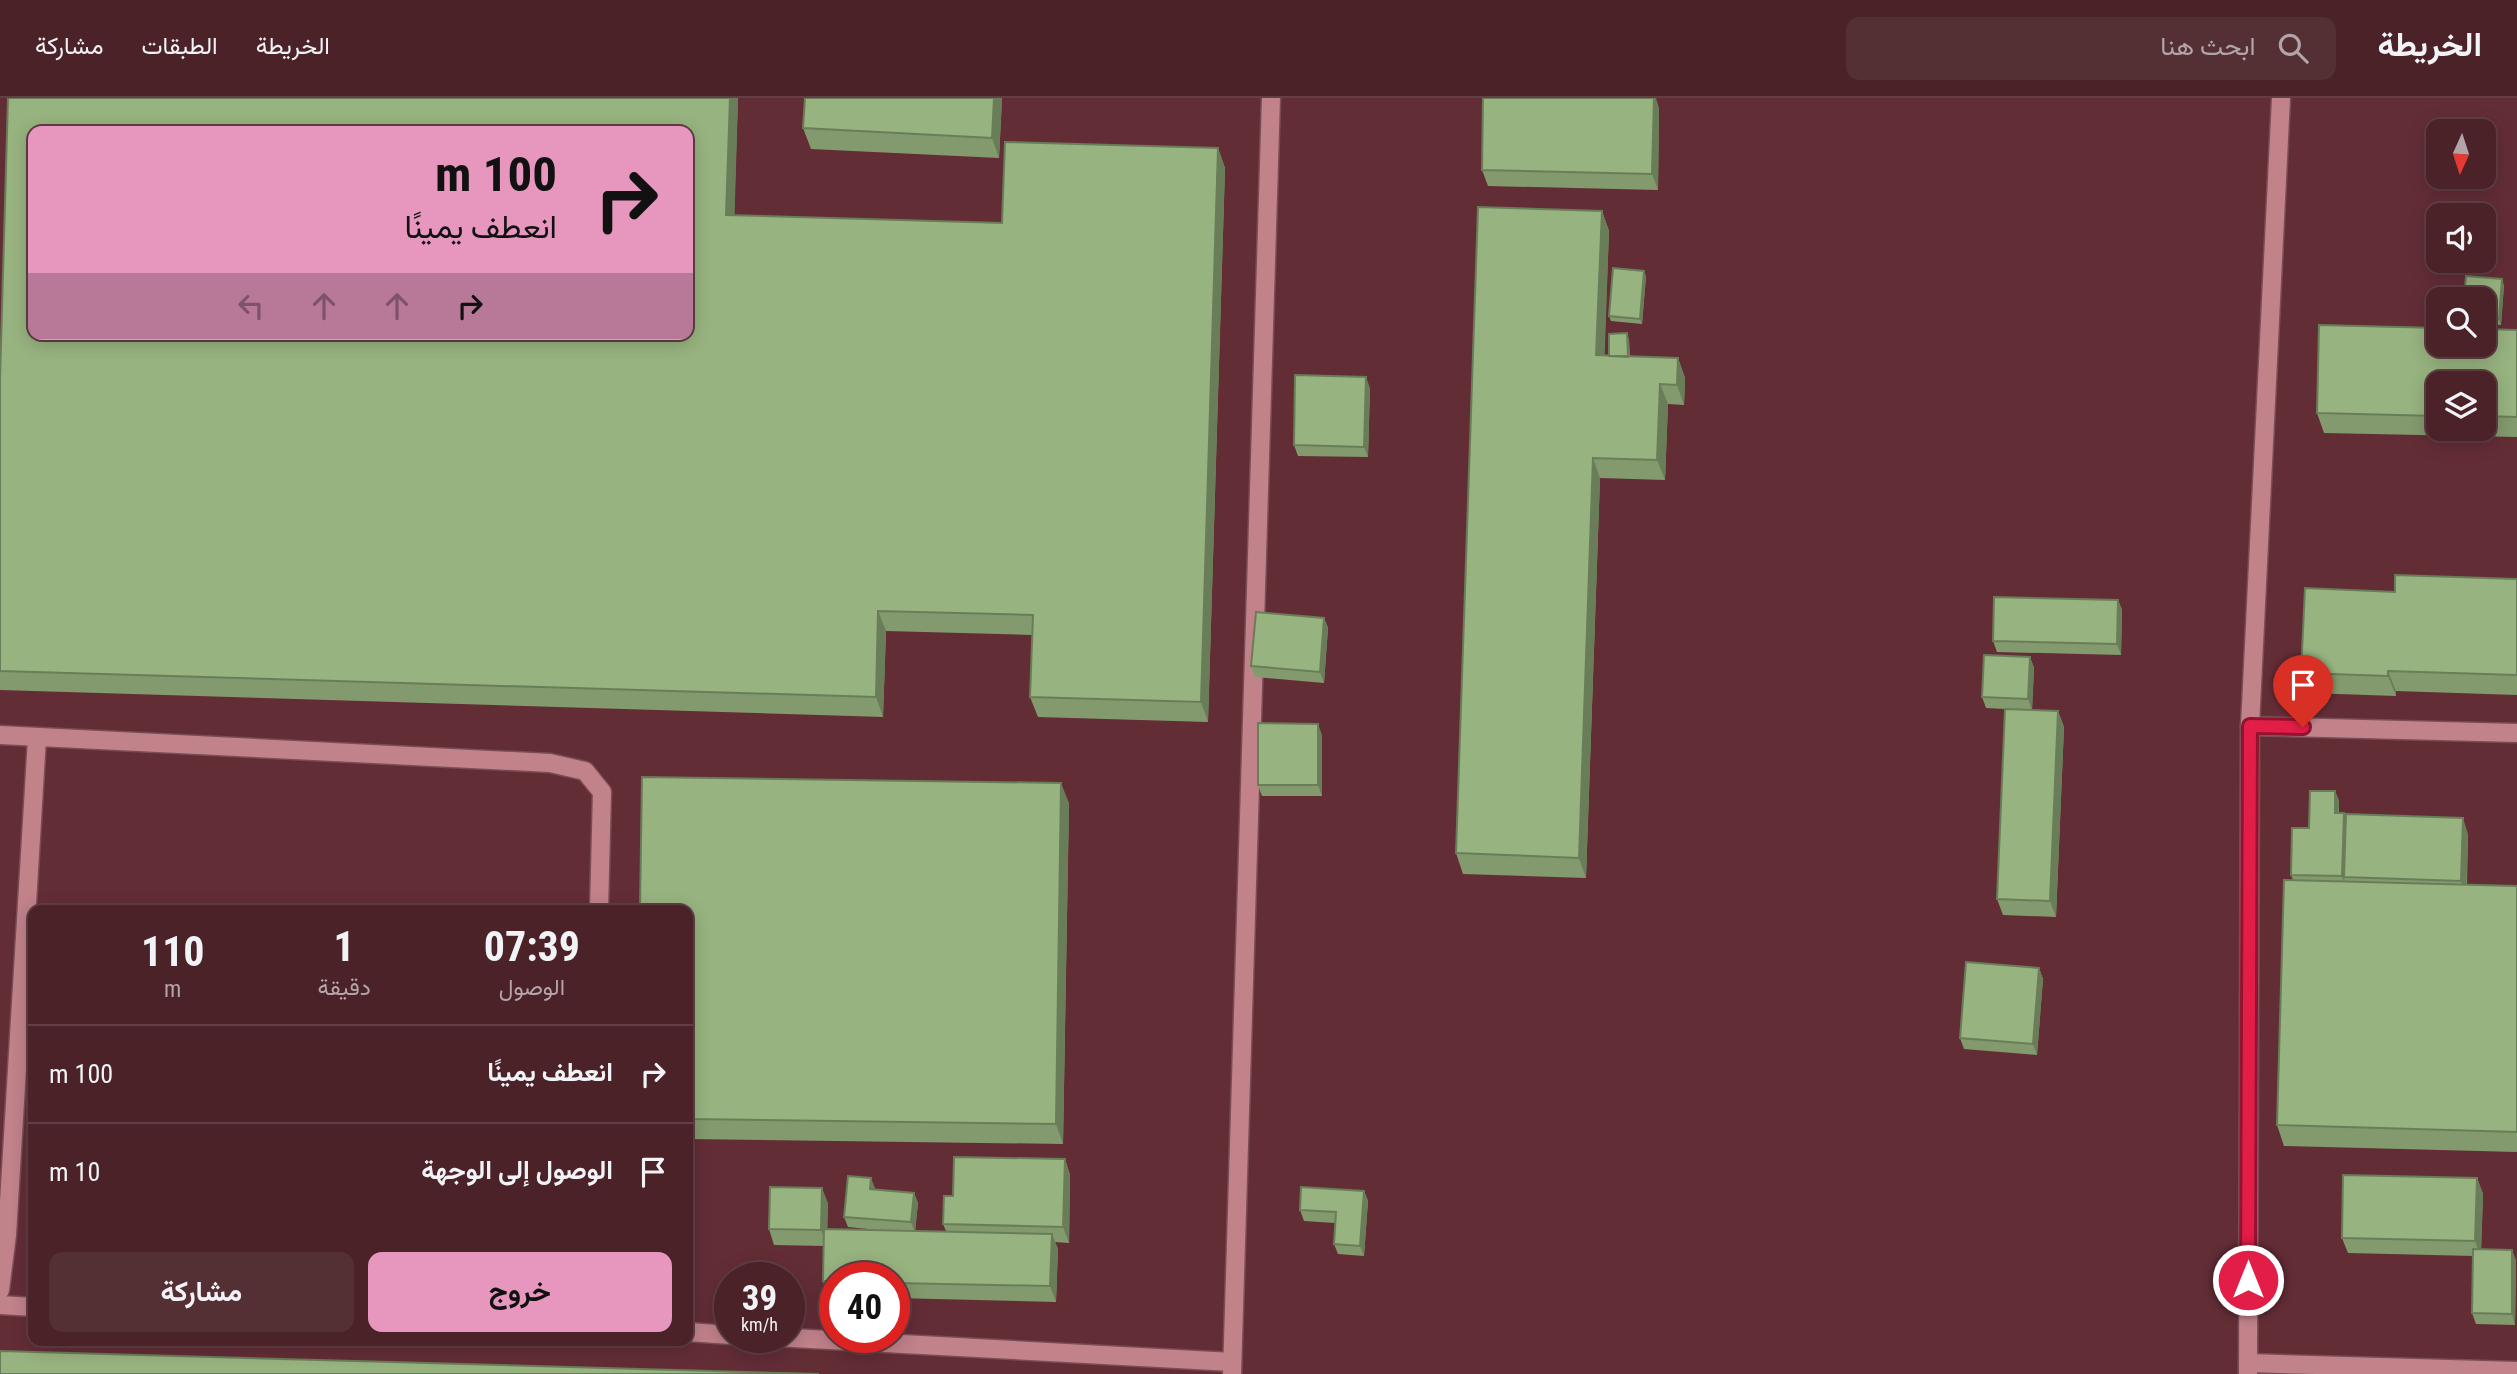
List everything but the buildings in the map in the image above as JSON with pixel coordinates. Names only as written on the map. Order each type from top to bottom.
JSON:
[{"type":"street","points":[[805,1339],[1232,1368],[1271,98]]},
{"type":"street","points":[[2281,98],[2250,726],[2248,1368],[2517,1371]]},
{"type":"street","points":[[2250,726],[2517,733]]},
{"type":"street","points":[[0,735],[550,763],[586,771],[602,792],[599,905]]},
{"type":"street","points":[[0,1290],[7,1235],[37,738]]},
{"type":"street","points":[[0,1306],[28,1307]]},
{"type":"street","points":[[693,1332],[714,1334]]},
{"type":"route","points":[[2248,1280],[2250,726],[2303,727]]}]
